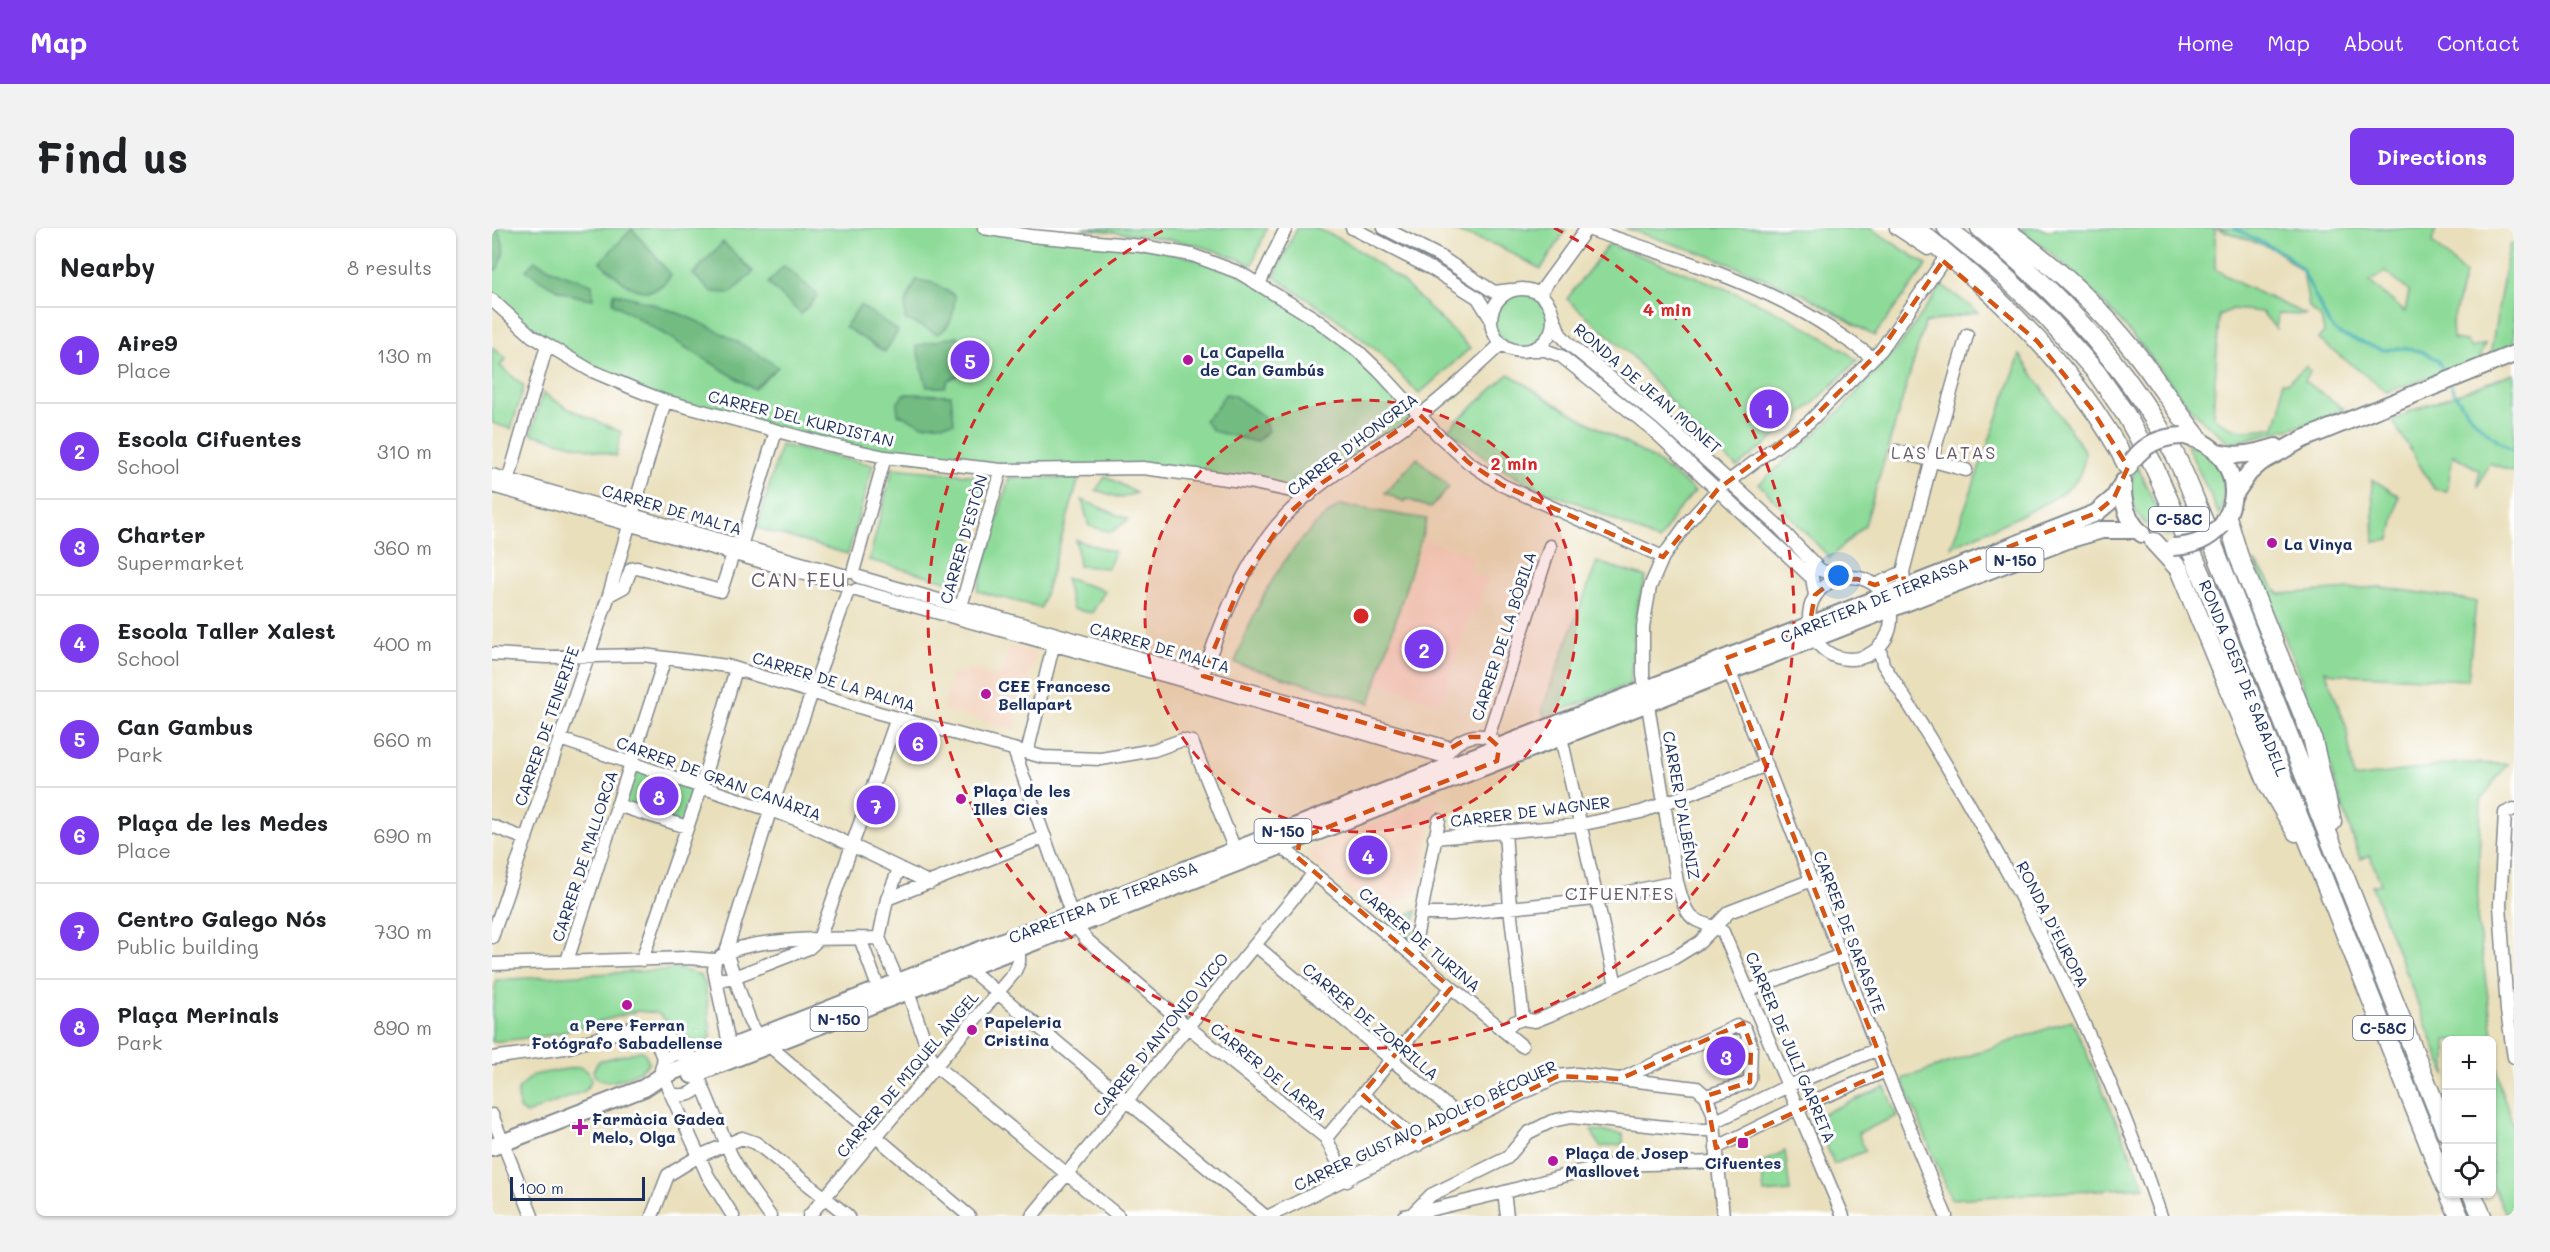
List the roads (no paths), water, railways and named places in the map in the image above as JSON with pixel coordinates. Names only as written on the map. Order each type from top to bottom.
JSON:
[{"type":"highway","points":[[1915,228],[2013,313],[2091,408],[2113,440],[2128,470]]},
{"type":"highway","name":"RONDA OEST DE SABADELL","points":[[1947,228],[2002,274],[2047,317],[2096,372],[2126,415],[2152,462],[2184,531],[2442,1177]]},
{"type":"highway","name":"RONDA OEST DE SABADELL","points":[[1980,228],[2064,303],[2114,360],[2173,452],[2204,522],[2442,1122]]},
{"type":"highway","points":[[2002,228],[2050,266],[2108,322],[2147,368],[2200,440]]},
{"type":"highway","points":[[2225,521],[2312,737],[2332,817],[2335,850]]},
{"type":"highway","points":[[2154,542],[2179,569],[2269,786],[2320,868]]},
{"type":"highway","points":[[2451,1198],[2459,1216]]},
{"type":"highway","points":[[2474,1198],[2482,1216]]},
{"type":"main road","name":"N-150","points":[[2225,521],[2234,495],[2249,473],[2260,463],[2303,439],[2514,354]]},
{"type":"main road","name":"N-150","points":[[2128,470],[2139,452],[2161,438],[2182,436],[2200,440],[2217,452],[2231,472],[2234,495]]},
{"type":"main road","name":"N-150","points":[[2217,452],[2228,455],[2246,454],[2303,439]]},
{"type":"main road","points":[[2128,470],[2125,507],[2138,530],[2154,542],[2173,547],[2198,543],[2211,536],[2225,521]]},
{"type":"main road","name":"CARRETERA DE TERRASSA","points":[[1904,579],[2096,513],[2114,498],[2128,470]]},
{"type":"main road","name":"CARRETERA DE TERRASSA","points":[[963,964],[1019,949],[1120,896],[1449,763],[1647,696],[1887,602],[2067,540],[2102,530],[2138,530]]},
{"type":"main road","points":[[1887,602],[1904,579]]},
{"type":"main road","name":"CARRETERA DE TERRASSA","points":[[1494,748],[1561,737],[1647,696],[1678,676],[1727,665]]},
{"type":"main road","name":"CARRETERA DE TERRASSA","points":[[498,1145],[1074,920],[1281,846],[1449,763]]},
{"type":"main road","name":"CARRETERA DE TERRASSA","points":[[764,1041],[879,990],[903,987]]},
{"type":"street","points":[[984,228],[1031,236],[1142,246],[1192,255],[1225,266],[1314,318],[1357,350],[1437,434],[1468,462],[1502,485],[1662,557]]},
{"type":"street","points":[[1258,284],[1286,228]]},
{"type":"street","points":[[1352,228],[1432,269],[1478,298],[1484,305],[1491,319],[1494,335],[1501,344],[1513,350],[1532,350],[1549,336],[1553,315],[1547,302],[1539,294],[1523,289],[1494,292],[1439,256],[1384,228]]},
{"type":"street","points":[[1539,294],[1586,228],[1742,283],[1836,332],[1873,358]]},
{"type":"street","points":[[1896,228],[1943,261],[2028,332]]},
{"type":"street","points":[[1718,489],[1809,422],[1873,358],[1920,296],[1943,261]]},
{"type":"street","points":[[1491,319],[1495,304],[1505,294],[1515,290]]},
{"type":"street","name":"CARRER DEL KURDISTAN","points":[[492,300],[532,336],[590,370],[666,401],[885,458],[1001,470],[1143,468],[1249,482],[1310,495]]},
{"type":"street","name":"RONDA DE JEAN MONET","points":[[1553,315],[1560,334],[1570,345],[1658,417],[1730,481],[1820,570],[1844,578],[1863,580],[1887,602]]},
{"type":"street","points":[[1844,578],[1828,582],[1815,595],[1809,610],[1812,632],[1823,650],[1839,658],[1856,659],[1867,656],[1879,646],[1888,631],[1887,602],[1904,579],[1932,459],[1967,335]]},
{"type":"street","name":"CARRER D'HONGRIA","points":[[1201,681],[1218,631],[1260,549],[1286,516],[1322,483],[1420,414],[1501,344]]},
{"type":"street","points":[[507,485],[547,345]]},
{"type":"street","name":"RONDA DE JEAN MONET","points":[[1532,350],[1545,350],[1561,356],[1652,429],[1812,578],[1815,595]]},
{"type":"street","name":"CARRER DE TENERIFE","points":[[492,937],[609,595],[666,401]]},
{"type":"street","points":[[609,595],[624,587],[631,569],[637,568],[721,591],[737,550],[776,431]]},
{"type":"street","points":[[1898,450],[1966,470]]},
{"type":"street","points":[[731,1054],[715,970],[726,952],[771,811],[850,582],[885,458]]},
{"type":"street","name":"CARRER D'ESTÒN","points":[[959,612],[1001,470]]},
{"type":"street","name":"CARRER DE MALTA","points":[[492,475],[507,485],[1201,681],[1449,763]]},
{"type":"street","name":"CARRER DE MALTA","points":[[492,486],[507,485]]},
{"type":"street","name":"CARRER D'ALBÉNIZ","points":[[1687,911],[1677,882],[1643,675],[1643,627],[1650,587],[1662,557],[1689,521],[1718,489]]},
{"type":"street","name":"CARRER DE LA BÒBILA","points":[[1494,748],[1550,546]]},
{"type":"street","name":"CARRER DE MALTA","points":[[959,612],[1053,646],[1201,681]]},
{"type":"street","points":[[1027,753],[1053,646]]},
{"type":"street","name":"RONDA D'EUROPA","points":[[1879,646],[1883,664],[1945,760],[2069,990],[2118,1100],[2161,1216]]},
{"type":"street","name":"CARRER DE LA PALMA","points":[[492,654],[547,657],[643,655],[736,669],[897,718],[1014,750],[1072,760],[1101,759],[1154,750],[1182,740],[1192,742],[1235,850]]},
{"type":"street","points":[[1867,656],[1883,664]]},
{"type":"street","name":"CARRER DE MALLORCA","points":[[567,961],[665,658]]},
{"type":"street","name":"CARRER DE SARASATE","points":[[1727,665],[1886,1071],[1946,1216]]},
{"type":"street","points":[[642,960],[700,787],[736,669]]},
{"type":"street","points":[[492,964],[687,958],[734,977],[809,948],[819,939],[897,718]]},
{"type":"street","points":[[1561,737],[1595,899],[1616,985]]},
{"type":"street","name":"CARRER DE GRAN CANÀRIA","points":[[560,739],[800,820],[930,883]]},
{"type":"street","points":[[1014,750],[1074,920]]},
{"type":"street","name":"CARRER DE WAGNER","points":[[1434,838],[1579,825],[1641,812],[1767,765]]},
{"type":"street","points":[[617,805],[687,827]]},
{"type":"street","points":[[2510,811],[2501,867],[2508,927],[2514,1057]]},
{"type":"street","points":[[1413,954],[1439,820]]},
{"type":"street","points":[[492,826],[526,839]]},
{"type":"street","points":[[1505,831],[1510,908],[1522,1019]]},
{"type":"street","points":[[887,899],[1045,837]]},
{"type":"street","points":[[1297,857],[1300,838]]},
{"type":"street","name":"CARRER DE TURINA","points":[[1281,846],[1522,1046]]},
{"type":"street","points":[[899,869],[887,899],[879,938],[903,987],[936,1065],[1118,1216]]},
{"type":"street","name":"CARRER D'ANTONIO VICO","points":[[1032,1216],[1314,873]]},
{"type":"street","points":[[1503,1031],[1514,1022],[1522,1019],[1535,1021],[1674,958],[1700,942],[1729,912],[1812,880]]},
{"type":"street","points":[[1421,914],[1452,914],[1595,899],[1677,882]]},
{"type":"street","name":"CARRER DE JULI GARRETA","points":[[1687,911],[1695,920],[1714,926],[1723,932],[1750,990],[1843,1216]]},
{"type":"street","name":"CARRER DE LARRA","points":[[1074,920],[1087,940],[1187,1026],[1326,1138],[1347,1180]]},
{"type":"street","points":[[860,938],[879,990]]},
{"type":"street","points":[[726,952],[742,947],[819,939],[879,938]]},
{"type":"street","name":"CARRER DE ZORRILLA","points":[[1255,945],[1466,1122]]},
{"type":"street","name":"CARRER DE MIQUEL ÀNGEL","points":[[809,1216],[998,992],[1020,962],[1019,949]]},
{"type":"street","points":[[726,952],[750,1022],[764,1041],[969,1216]]},
{"type":"street","points":[[1750,990],[1841,955]]},
{"type":"street","points":[[963,964],[1267,1216]]},
{"type":"street","points":[[1326,1138],[1451,988]]},
{"type":"street","points":[[492,1058],[565,1047],[638,1026],[648,1026],[667,1036],[694,1069],[726,1144],[748,1185],[770,1216]]},
{"type":"street","points":[[1620,1079],[1737,1026],[1745,1029],[1751,1045],[1748,1083],[1705,1094],[1715,1126],[1722,1216]]},
{"type":"street","points":[[614,1034],[640,1034],[657,1042],[666,1079],[699,1156],[733,1216]]},
{"type":"street","points":[[1408,1214],[1431,1195],[1507,1158],[1528,1133],[1552,1121],[1571,1117],[1694,1130],[1715,1126],[1788,1086],[1878,1049]]},
{"type":"street","name":"CARRETERA DE TERRASSA","points":[[666,1079],[676,1054],[694,1069]]},
{"type":"street","points":[[1716,1148],[1799,1107],[1886,1071]]},
{"type":"street","name":"CARRER GUSTAVO ADOLFO BÉCQUER","points":[[1267,1216],[1297,1211],[1347,1180],[1558,1076],[1577,1074],[1697,1088],[1705,1094]]},
{"type":"street","points":[[1362,1094],[1412,1136],[1418,1144]]},
{"type":"street","points":[[492,1114],[498,1145],[532,1216]]},
{"type":"street","points":[[652,1216],[668,1175],[699,1156],[742,1138],[749,1139],[848,1216]]},
{"type":"street","points":[[1408,1214],[1613,1165],[1717,1162]]},
{"type":"street","points":[[1504,1192],[1507,1216]]},
{"type":"waterway","points":[[2234,228],[2285,254],[2302,269],[2329,324],[2339,334],[2383,350],[2406,348],[2423,352],[2438,360],[2446,376]]},
{"type":"waterway","points":[[2450,384],[2469,414],[2494,437],[2514,451]]},
{"type":"place","name":"Can Gambus","points":[[970,360]]},
{"type":"place","name":"La Capella de Can Gambús","points":[[1188,360]]},
{"type":"place","name":"Aire9","points":[[1769,409]]},
{"type":"place","name":"La Vinya","points":[[2272,543]]},
{"type":"place","name":"Escola Cifuentes","points":[[1424,649]]},
{"type":"place","name":"CEE Francesc Bellapart","points":[[986,694]]},
{"type":"place","name":"Plaça de les Medes","points":[[918,742]]},
{"type":"place","name":"Plaça Merinals","points":[[659,796]]},
{"type":"place","name":"Plaça de les Illes Cies","points":[[961,799]]},
{"type":"place","name":"Centro Galego Nós","points":[[876,805]]},
{"type":"place","name":"Escola Taller Xalest","points":[[1368,855]]},
{"type":"place","name":"a Pere Ferran Fotógrafo Sabadellense","points":[[627,1005]]},
{"type":"place","name":"Papeleria Cristina","points":[[972,1030]]},
{"type":"place","name":"Charter","points":[[1726,1056]]},
{"type":"place","name":"Farmàcia Gadea Melo, Olga","points":[[580,1127]]},
{"type":"place","name":"Cifuentes","points":[[1743,1143]]},
{"type":"place","name":"Plaça de Josep Masllovet","points":[[1553,1161]]},
{"type":"district","name":"LAS LATAS","points":[[1944,452]]},
{"type":"district","name":"CAN FEU","points":[[799,579]]},
{"type":"district","name":"CIFUENTES","points":[[1620,893]]}]
